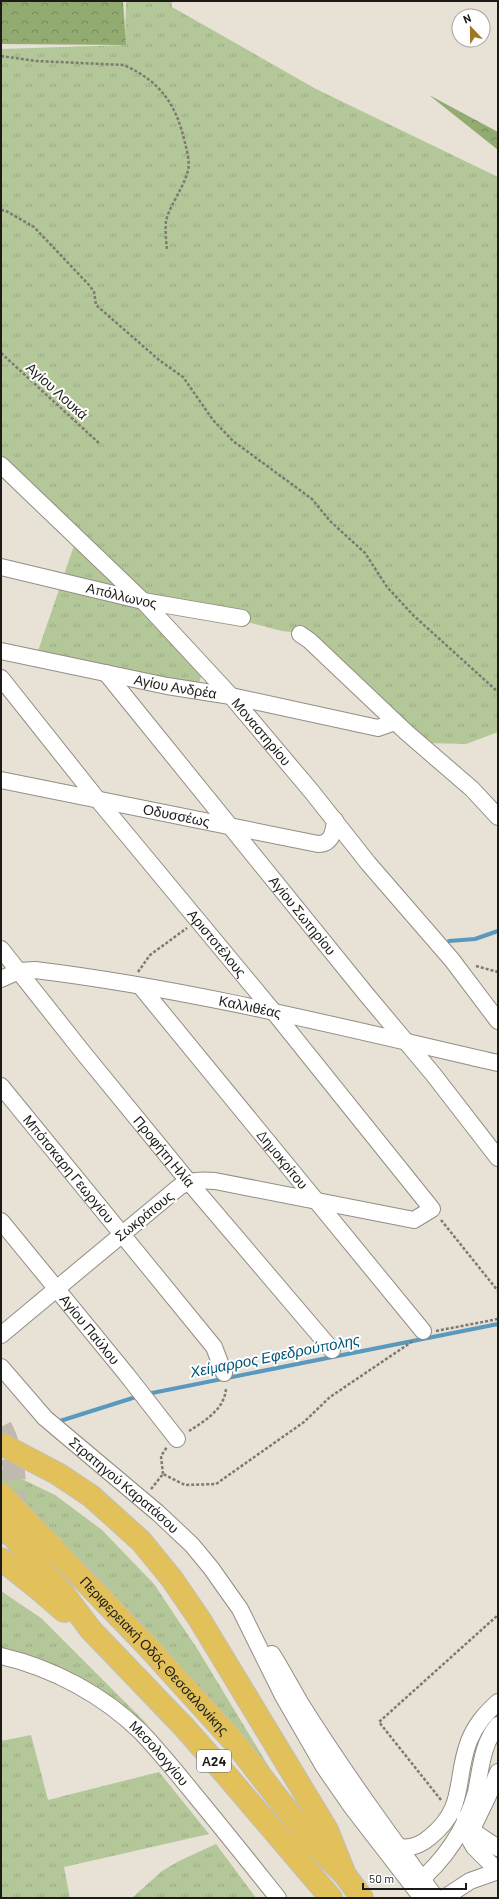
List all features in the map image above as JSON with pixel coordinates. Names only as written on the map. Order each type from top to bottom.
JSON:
[{"type":"highway","points":[[1,1444],[58,1474],[91,1496],[118,1520],[156,1558],[186,1597],[327,1830],[345,1875]]},
{"type":"highway","name":"Περιφερειακή Οδός Θεσσαλονίκης","points":[[1,1494],[188,1690],[236,1744],[311,1841],[345,1875],[362,1898]]},
{"type":"highway","name":"Περιφερειακή Οδός Θεσσαλονίκης","points":[[1,1523],[63,1593],[91,1630],[184,1727],[331,1898]]},
{"type":"highway","points":[[1,1559],[66,1612],[91,1630]]},
{"type":"street","name":"Μοναστηρίου","points":[[1,465],[143,601],[231,696],[368,863],[452,960],[498,1021]]},
{"type":"street","name":"Απόλλωνος","points":[[1,567],[143,601],[242,618]]},
{"type":"street","points":[[300,634],[310,641],[395,722],[472,789],[498,817]]},
{"type":"street","name":"Αγίου Ανδρέα","points":[[1,651],[179,688],[231,696],[378,728],[395,722]]},
{"type":"street","name":"Αγίου Σωτηρίου","points":[[106,673],[229,826],[433,1074],[498,1158]]},
{"type":"street","name":"Αριστοτέλους","points":[[1,678],[98,800],[273,1012],[432,1209]]},
{"type":"street","name":"Οδυσσέως","points":[[1,780],[291,840],[322,844],[328,842],[332,836],[334,820]]},
{"type":"street","name":"Προφήτη Ηλία","points":[[1,949],[189,1182],[332,1350]]},
{"type":"street","name":"Καλλιθέας","points":[[1,979],[19,971],[44,971],[142,987],[273,1012],[498,1063]]},
{"type":"street","name":"Δημοκρίτου","points":[[142,987],[423,1331]]},
{"type":"street","name":"Μπότσκαρη Γεωργίου","points":[[1,1086],[214,1347],[224,1373]]},
{"type":"street","name":"Σωκράτους","points":[[1,1335],[179,1187],[189,1182],[198,1180],[215,1181],[414,1220],[432,1209]]},
{"type":"street","name":"Αγίου Παύλου","points":[[1,1221],[177,1439]]},
{"type":"street","name":"Στρατηγού Καρατάσου","points":[[1,1367],[33,1405],[56,1429],[142,1499],[200,1554],[240,1609]]},
{"type":"street","points":[[240,1609],[255,1626],[300,1702],[399,1848],[423,1890]]},
{"type":"street","points":[[240,1609],[283,1696],[321,1761],[351,1806],[423,1890]]},
{"type":"street","name":"Μεσολογγίου","points":[[2,1657],[42,1669],[78,1686],[108,1705],[139,1731],[167,1761],[278,1898]]},
{"type":"street","points":[[399,1848],[409,1848],[423,1842],[441,1827],[453,1811],[464,1759],[477,1723],[496,1707]]},
{"type":"street","points":[[468,1828],[481,1763],[488,1739],[498,1725]]},
{"type":"street","points":[[464,1759],[481,1763]]},
{"type":"street","points":[[423,1890],[449,1862],[488,1796],[498,1772]]},
{"type":"street","points":[[444,1898],[470,1881],[498,1870],[478,1852],[471,1842],[468,1828],[461,1812],[453,1811]]},
{"type":"street","points":[[468,1828],[498,1848]]},
{"type":"street","points":[[458,1898],[477,1884],[486,1882],[498,1884]]},
{"type":"path","points":[[1,56],[36,61],[124,64],[135,70],[161,91],[172,104],[178,115],[187,152],[188,170],[166,222],[167,249]]},
{"type":"path","points":[[1,210],[6,211],[34,227],[90,286],[94,292],[96,305],[159,360],[183,377],[209,416],[233,441],[312,499],[330,521],[366,553],[387,587],[413,615],[498,692]]},
{"type":"path","name":"Αγίου Λουκά","points":[[1,353],[100,444]]},
{"type":"path","points":[[142,987],[134,978],[150,955],[187,928],[200,923]]},
{"type":"path","points":[[432,1209],[498,1291]]},
{"type":"path","points":[[163,1474],[185,1485],[216,1484],[304,1422],[330,1397],[413,1341],[423,1331],[441,1331],[498,1318]]},
{"type":"path","points":[[142,1499],[163,1474],[161,1456],[167,1447],[209,1418],[226,1396],[226,1378],[224,1373]]},
{"type":"path","points":[[453,1811],[379,1722],[498,1615]]},
{"type":"green space","points":[[1,1],[123,1],[126,45],[1,44]]},
{"type":"green space","points":[[126,1],[172,1],[172,7],[316,89],[498,177],[498,732],[466,744],[428,743],[298,629],[292,632],[282,631],[126,591],[198,668],[201,677],[199,683],[188,684],[38,651],[79,531],[1,457],[1,49],[125,45]]},
{"type":"green space","points":[[429,95],[498,132],[498,150]]},
{"type":"green space","points":[[1,1469],[55,1495],[102,1530],[154,1584],[198,1650],[275,1777],[1,1481]]},
{"type":"green space","points":[[1,1591],[41,1618],[148,1725],[86,1687],[1,1652]]},
{"type":"green space","points":[[31,1735],[48,1800],[159,1772],[209,1834],[64,1867],[70,1898],[1,1898],[1,1741]]},
{"type":"green space","points":[[216,1844],[256,1898],[132,1898],[162,1871],[179,1861]]},
{"type":"waterway","name":"Χείμαρρος Εφεδρούπολης","points":[[449,941],[475,939],[498,931]]},
{"type":"waterway","name":"Χείμαρρος Εφεδρούπολης","points":[[147,1394],[498,1324]]},
{"type":"waterway","name":"Χείμαρρος Εφεδρούπολης","points":[[60,1421],[139,1396]]},
{"type":"tunnel","points":[[1,1427],[12,1456],[15,1488],[11,1520],[7,1536],[1,1550]]}]
